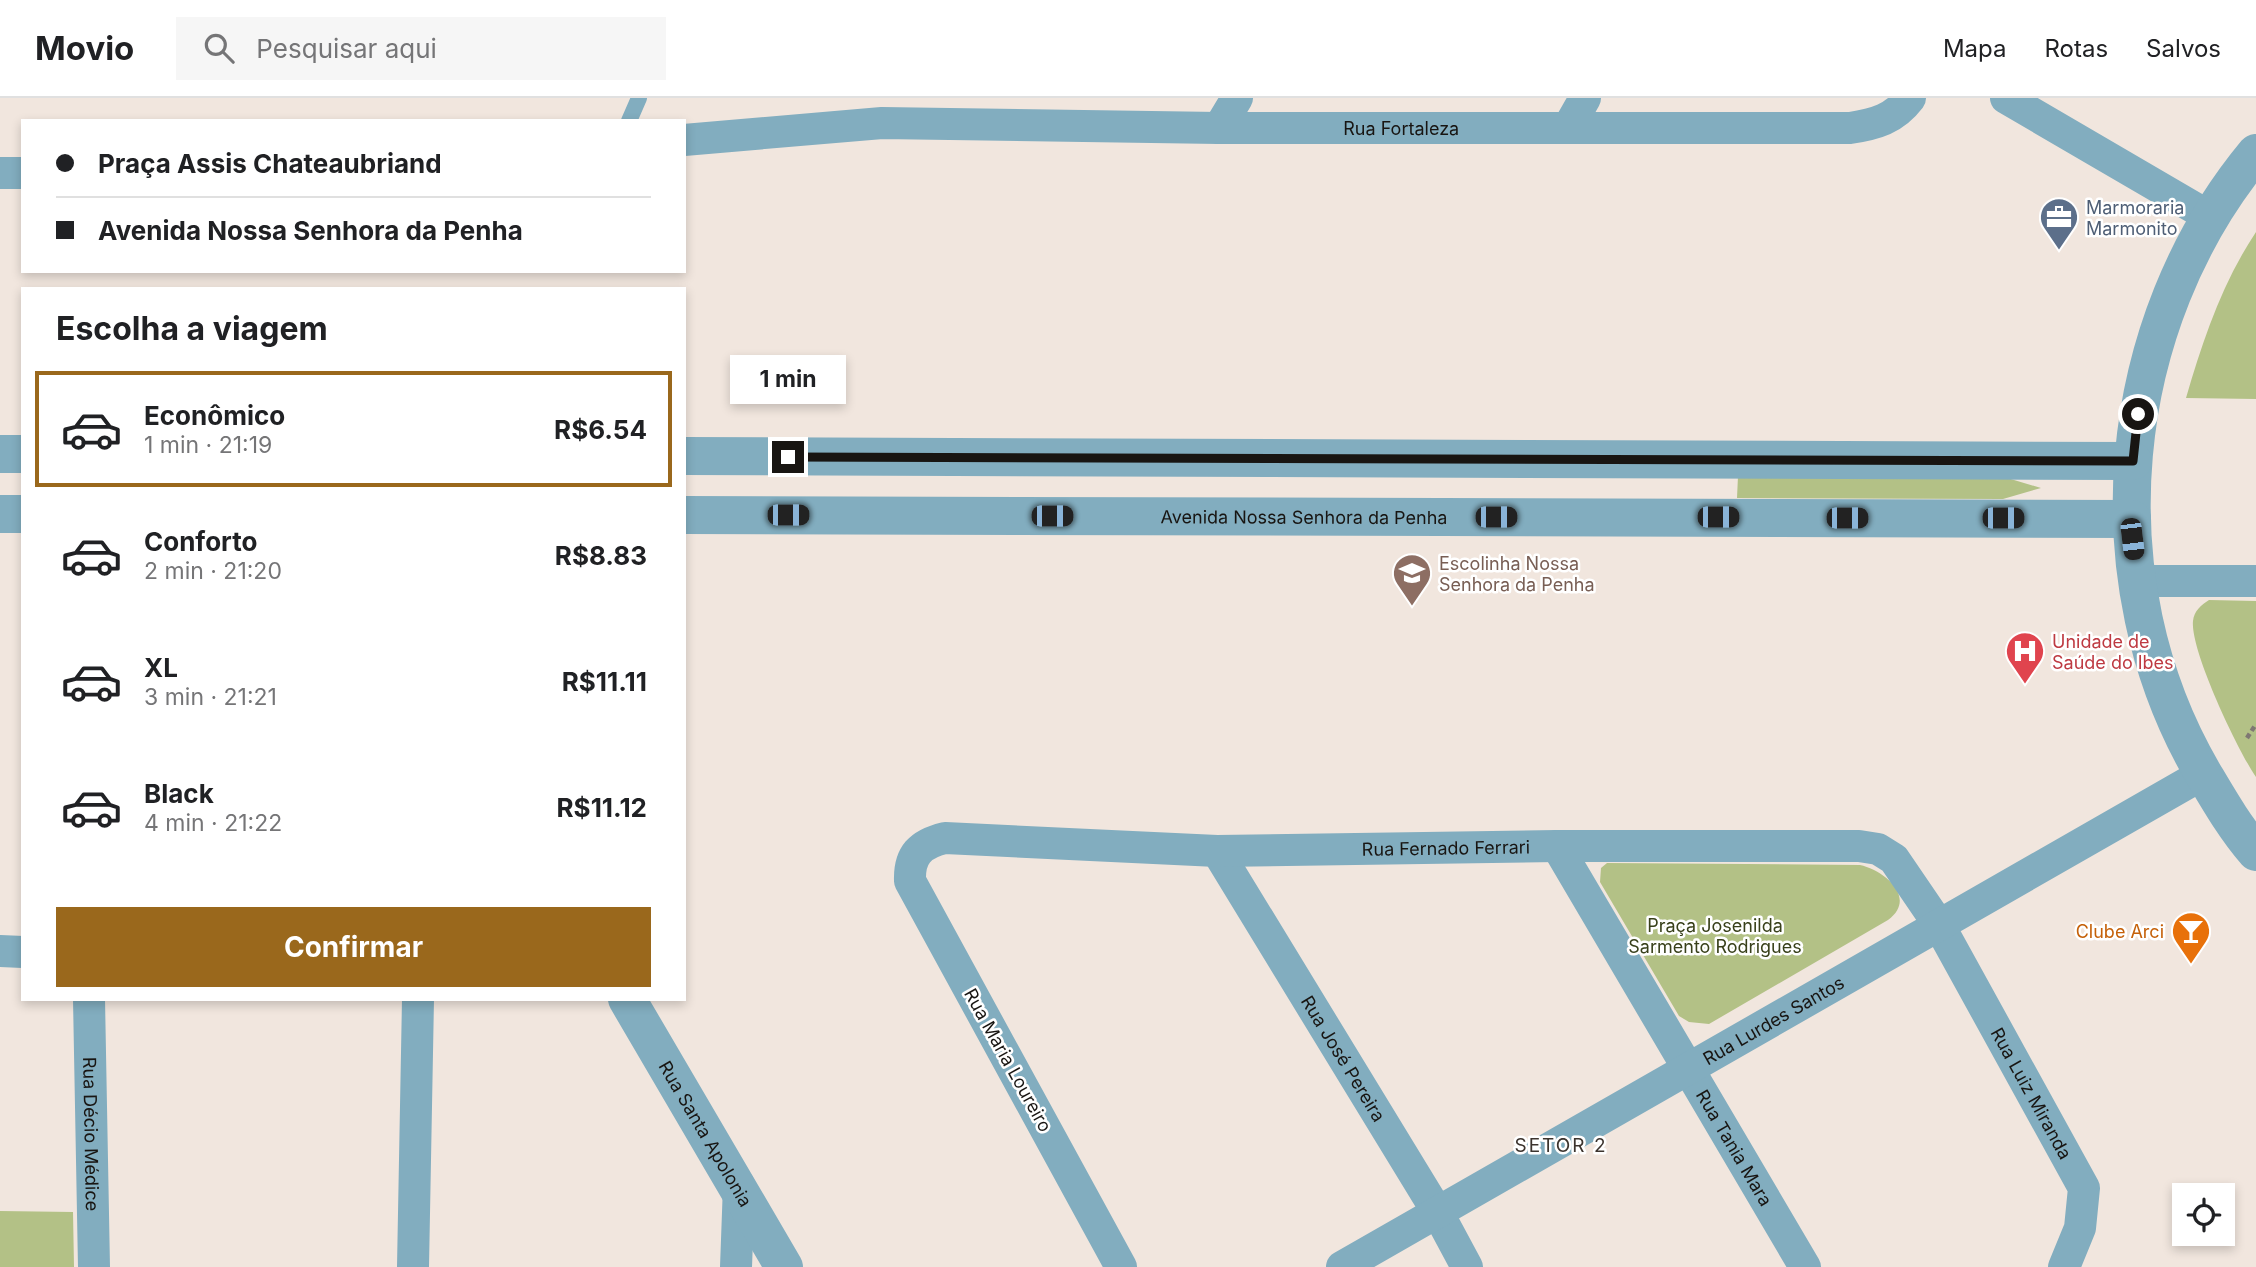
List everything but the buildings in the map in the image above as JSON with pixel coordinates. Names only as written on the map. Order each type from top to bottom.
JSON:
[{"type":"street","points":[[1219,128],[1237,98]]},
{"type":"street","points":[[1568,128],[1585,98]]},
{"type":"street","name":"Rua Fortaleza","points":[[686,140],[890,110],[1219,128],[1850,128],[1880,123],[1902,109],[1910,98]]},
{"type":"street","points":[[2006,98],[2210,217]]},
{"type":"street","points":[[2256,153],[2210,217],[2184,267],[2163,318],[2146,372],[2133,461],[2132,519],[2137,581],[2151,650],[2168,703],[2219,802],[2256,852]]},
{"type":"street","points":[[0,173],[21,173]]},
{"type":"street","points":[[0,454],[21,454]]},
{"type":"street","points":[[686,456],[2133,461]]},
{"type":"street","points":[[996,457],[997,516]]},
{"type":"street","points":[[1716,459],[1718,517]]},
{"type":"street","points":[[0,514],[21,514]]},
{"type":"street","name":"Avenida Nossa Senhora da Penha","points":[[686,515],[2132,519]]},
{"type":"street","points":[[2137,581],[2256,581]]},
{"type":"street","name":"Rua Lurdes Santos","points":[[1342,1267],[2203,774]]},
{"type":"street","name":"Rua Fernado Ferrari","points":[[916,851],[929,842],[946,838],[1217,851],[1557,846],[1859,846],[1878,849],[1894,859],[1939,925]]},
{"type":"street","name":"Rua Tania Mara","points":[[1557,846],[1805,1267]]},
{"type":"street","name":"Rua Maria Loureiro","points":[[916,851],[909,865],[910,881],[1121,1267]]},
{"type":"street","name":"Rua José Pereira","points":[[1217,851],[1438,1213],[1466,1267]]},
{"type":"street","name":"Rua Luiz Miranda","points":[[1939,925],[2084,1188],[2080,1227],[2064,1267]]},
{"type":"street","points":[[0,951],[21,952]]},
{"type":"street","name":"Rua Décio Médice","points":[[89,1001],[94,1267]]},
{"type":"street","points":[[413,1267],[418,1001]]},
{"type":"street","name":"Rua Santa Apolonia","points":[[628,1001],[739,1185],[784,1267]]},
{"type":"street","points":[[736,1267],[739,1185]]},
{"type":"lane","points":[[630,119],[639,98]]},
{"type":"path","points":[[2248,738],[2256,724]]},
{"type":"green space","points":[[2256,232],[2256,399],[2186,398],[2215,312],[2233,271]]},
{"type":"green space","points":[[1738,476],[2004,477],[2041,488],[2003,499],[1737,498]]},
{"type":"green space","points":[[2209,600],[2256,601],[2256,777],[2227,724],[2199,654],[2193,621],[2198,609]]},
{"type":"green space","name":"Praça Josenilda Sarmento Rodrigues","points":[[1607,863],[1860,865],[1887,879],[1899,894],[1900,903],[1888,920],[1709,1024],[1689,1022],[1679,1016],[1600,882],[1601,868]]},
{"type":"green space","points":[[0,1211],[73,1212],[74,1267],[0,1267]]},
{"type":"place","name":"Marmoraria Marmonito","points":[[2059,251]]},
{"type":"place","name":"Escolinha Nossa Senhora da Penha","points":[[1412,607]]},
{"type":"place","name":"Unidade de Saúde do Ibes","points":[[2025,685]]},
{"type":"place","name":"Clube Arci","points":[[2191,965]]},
{"type":"district","name":"SETOR 2","points":[[1561,1145]]},
{"type":"route","points":[[788,457],[2133,461],[2138,414]]}]
